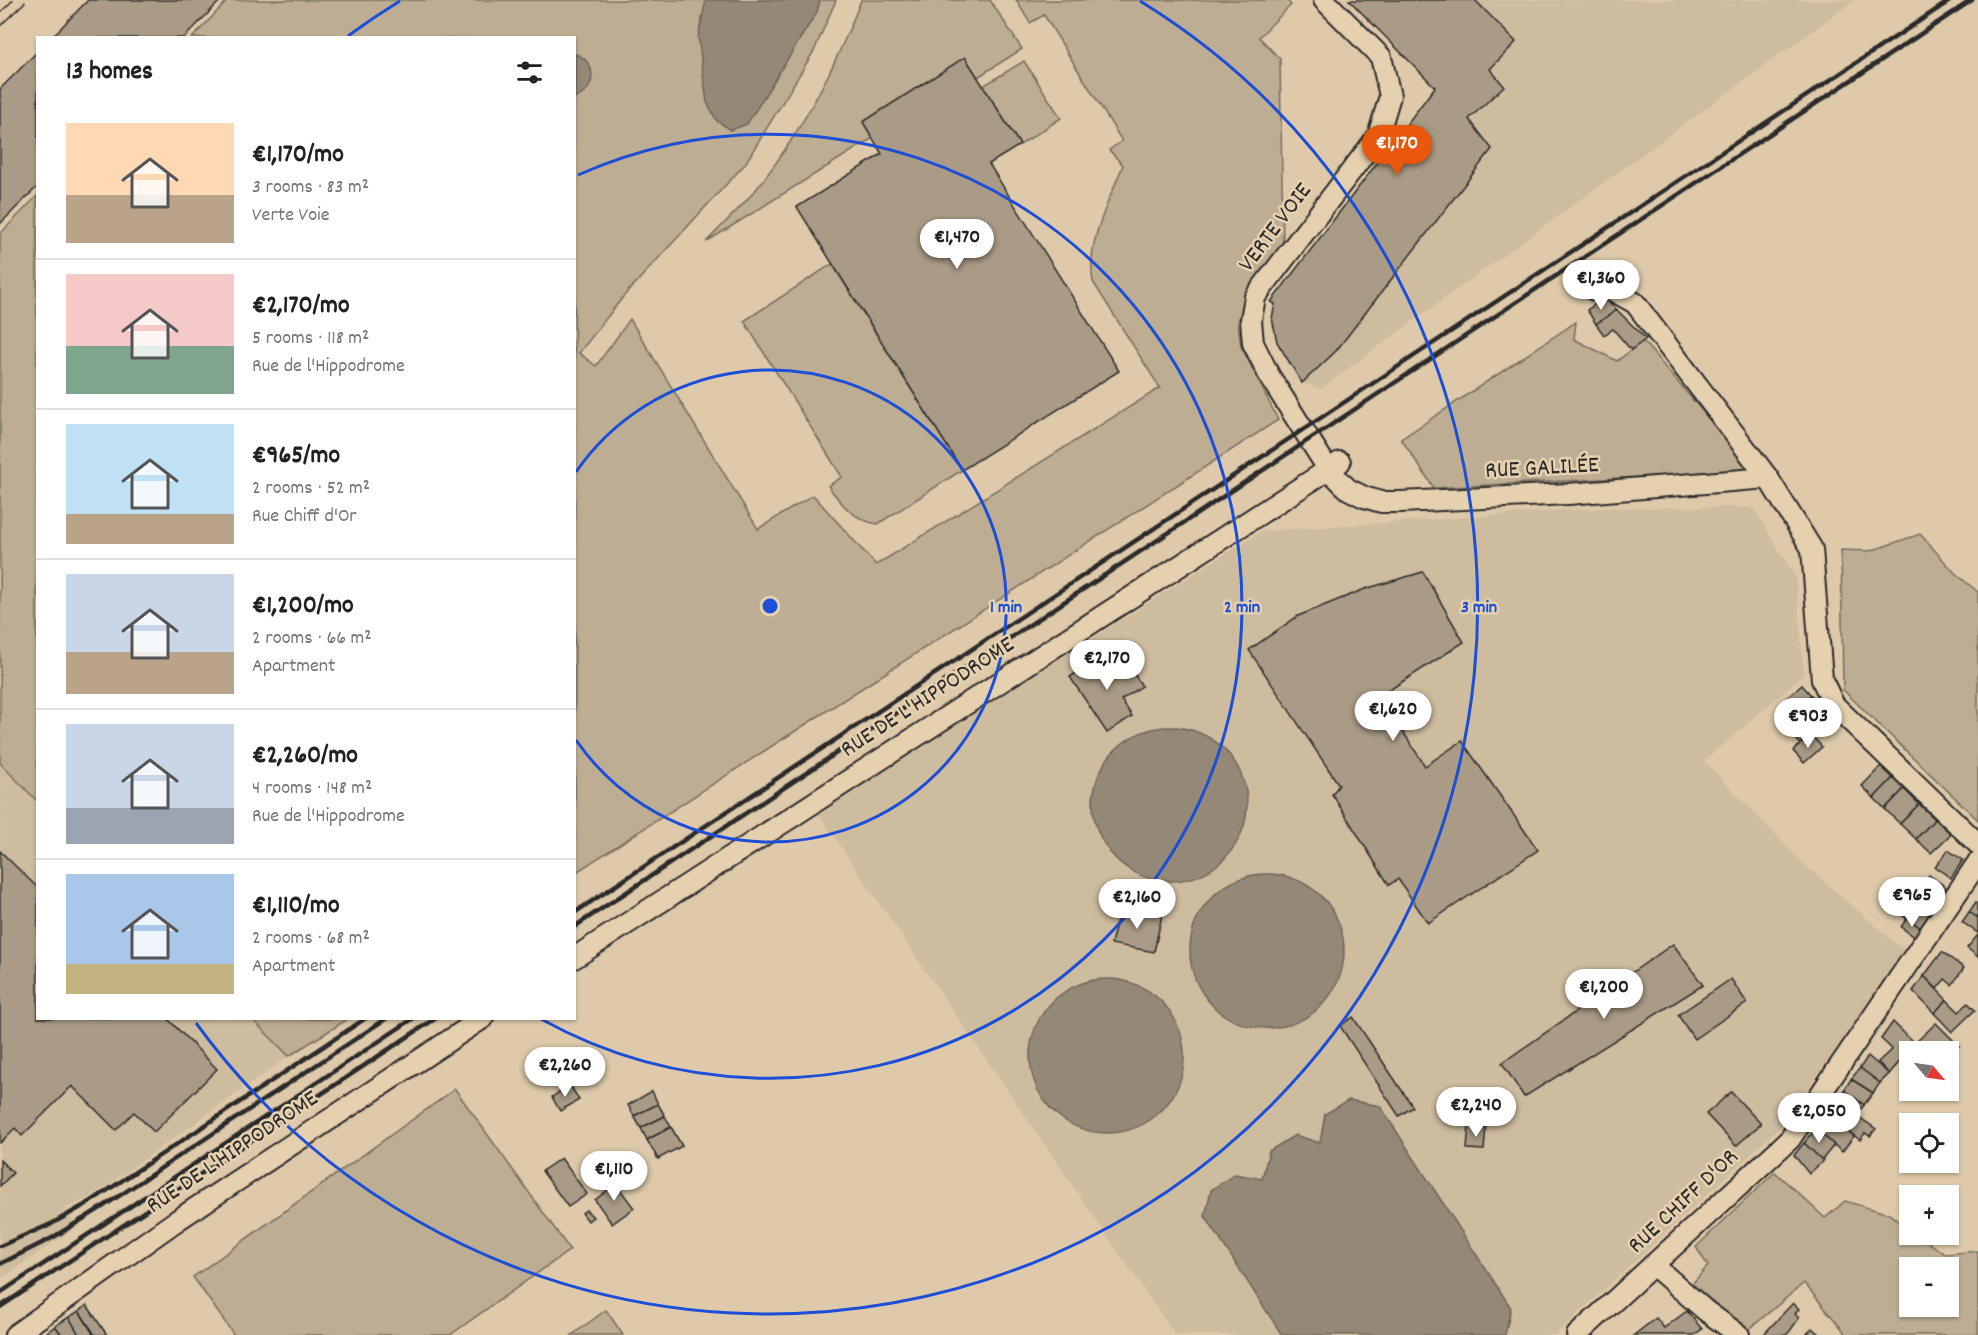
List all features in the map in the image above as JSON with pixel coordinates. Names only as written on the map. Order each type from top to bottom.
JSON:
[{"type":"street","name":"VERTE VOIE","points":[[1324,0],[1381,57],[1390,96],[1378,136],[1255,297],[1251,320],[1253,343],[1270,377],[1334,465]]},
{"type":"street","points":[[1594,290],[1610,289],[1635,303],[1768,478],[1812,549],[1822,680],[1834,705],[1978,844]]},
{"type":"street","name":"RUE GALILÉE","points":[[1334,465],[1348,489],[1381,502],[1568,494],[1768,478]]},
{"type":"street","name":"RUE DE L'HIPPODROME","points":[[576,957],[1334,465]]},
{"type":"street","name":"RUE CHIFF D'OR","points":[[1577,1335],[1790,1139],[1978,862]]},
{"type":"street","name":"RUE DE L'HIPPODROME","points":[[19,1334],[176,1221],[480,1020]]},
{"type":"street","points":[[1653,1265],[1706,1311],[1739,1335]]},
{"type":"shaded area","points":[[228,0],[836,0],[814,51],[745,164],[623,297],[579,353],[596,366],[630,319],[758,529],[813,495],[876,565],[1160,388],[1093,282],[1093,252],[1096,237],[1123,165],[1109,150],[1122,141],[1044,15],[1030,23],[1016,0],[1287,0],[1291,5],[1259,37],[1280,59],[1283,243],[1247,292],[1238,322],[1241,346],[1278,420],[576,872],[576,36],[194,36]]},
{"type":"shaded area","points":[[706,0],[820,0],[817,12],[747,124],[731,130],[717,121],[707,102],[698,37]]},
{"type":"shaded area","points":[[861,0],[990,0],[1022,49],[978,77],[965,58],[863,122],[873,138],[706,242],[756,190],[791,140],[830,71]]},
{"type":"shaded area","points":[[1349,0],[1855,0],[1320,389],[1302,383],[1277,342],[1273,329],[1275,304],[1271,302],[1434,87]]},
{"type":"shaded area","points":[[576,54],[583,58],[591,69],[591,83],[576,97]]},
{"type":"shaded area","points":[[1024,61],[1061,118],[1020,145],[983,86]]},
{"type":"shaded area","points":[[36,197],[36,800],[0,763],[0,234]]},
{"type":"shaded area","points":[[832,264],[962,470],[878,524],[856,515],[843,505],[828,486],[842,477],[744,321]]},
{"type":"shaded area","points":[[1576,322],[1574,339],[1617,361],[1643,341],[1753,471],[1434,488],[1401,439]]},
{"type":"shaded area","points":[[1753,507],[1796,578],[1804,674],[1704,761],[1809,869],[1905,951],[1783,1124],[1555,1335],[1175,1335],[817,812],[1262,531],[1602,508]]},
{"type":"shaded area","points":[[1920,534],[1955,573],[1978,592],[1978,820],[1843,690],[1841,550],[1870,551]]},
{"type":"shaded area","points":[[1170,727],[1199,733],[1213,740],[1224,750],[1234,761],[1241,775],[1247,804],[1241,833],[1234,847],[1224,858],[1213,868],[1199,875],[1170,881],[1141,875],[1127,868],[1116,858],[1106,847],[1099,833],[1093,804],[1099,775],[1106,761],[1116,750],[1127,740],[1141,733]]},
{"type":"shaded area","points":[[0,763],[36,800],[36,1020],[253,1020],[289,1056],[91,1197],[63,1209],[78,1226],[0,1279]]},
{"type":"shaded area","points":[[1267,874],[1296,880],[1310,887],[1321,897],[1331,908],[1338,922],[1344,951],[1338,980],[1331,994],[1321,1005],[1310,1015],[1296,1022],[1267,1028],[1238,1022],[1224,1015],[1213,1005],[1203,994],[1196,980],[1190,951],[1196,922],[1203,908],[1213,897],[1224,887],[1238,880]]},
{"type":"shaded area","points":[[1107,979],[1136,985],[1150,992],[1161,1002],[1171,1013],[1178,1027],[1184,1056],[1178,1085],[1171,1099],[1161,1110],[1150,1120],[1136,1127],[1107,1133],[1078,1127],[1064,1120],[1053,1110],[1043,1099],[1036,1085],[1030,1056],[1036,1027],[1043,1013],[1053,1002],[1064,992],[1078,985]]},
{"type":"shaded area","points":[[253,1020],[346,1020],[289,1056]]},
{"type":"shaded area","points":[[455,1089],[570,1250],[450,1335],[234,1335],[193,1277]]},
{"type":"shaded area","points":[[1349,1100],[1380,1106],[1511,1308],[1505,1335],[1282,1335],[1205,1216],[1211,1190],[1235,1174],[1262,1179],[1269,1151],[1295,1135],[1320,1143],[1325,1114]]},
{"type":"shaded area","points":[[1775,1172],[1825,1218],[1845,1201],[1889,1214],[1899,1222],[1899,1245],[1932,1245],[1945,1254],[1978,1251],[1978,1335],[1847,1335],[1804,1283],[1747,1331],[1692,1284],[1708,1266],[1696,1247]]},
{"type":"shaded area","points":[[606,1310],[623,1335],[572,1335]]},
{"type":"building","points":[[88,0],[221,0],[186,36],[53,36]]},
{"type":"building","points":[[1349,0],[1475,0],[1516,42],[1490,69],[1504,86],[1469,119],[1492,149],[1336,351],[1302,383],[1277,342],[1272,318],[1275,304],[1271,302],[1435,87]]},
{"type":"building","points":[[36,53],[36,188],[0,224],[0,89]]},
{"type":"building","points":[[965,57],[1020,145],[989,164],[1119,371],[962,470],[797,207],[882,154],[863,122]]},
{"type":"building","points":[[1600,301],[1608,301],[1617,310],[1596,324],[1587,310]]},
{"type":"building","points":[[1617,310],[1646,339],[1631,350],[1613,329],[1604,335],[1596,324]]},
{"type":"building","points":[[1423,572],[1464,642],[1380,696],[1425,766],[1462,741],[1538,850],[1428,923],[1398,879],[1389,885],[1332,794],[1339,785],[1249,650],[1298,616],[1365,589]]},
{"type":"building","points":[[1123,657],[1142,686],[1121,700],[1132,716],[1107,733],[1070,677],[1095,661],[1102,671]]},
{"type":"building","points":[[1802,685],[1811,695],[1792,713],[1782,702]]},
{"type":"building","points":[[1811,695],[1821,707],[1802,725],[1792,713]]},
{"type":"building","points":[[1821,707],[1831,717],[1811,735],[1802,725]]},
{"type":"building","points":[[1790,710],[1802,725],[1791,734],[1779,720]]},
{"type":"building","points":[[1802,725],[1811,735],[1801,744],[1791,734]]},
{"type":"building","points":[[1811,735],[1822,747],[1804,763],[1793,751]]},
{"type":"building","points":[[1881,766],[1893,778],[1874,798],[1862,786]]},
{"type":"building","points":[[1893,778],[1904,789],[1885,809],[1874,798]]},
{"type":"building","points":[[1904,789],[1919,804],[1900,824],[1885,809]]},
{"type":"building","points":[[1919,804],[1935,819],[1916,839],[1900,824]]},
{"type":"building","points":[[1935,819],[1951,834],[1931,853],[1916,839]]},
{"type":"building","points":[[1948,850],[1963,860],[1951,878],[1935,867]]},
{"type":"building","points":[[0,851],[36,886],[36,1020],[169,1020],[217,1069],[154,1132],[134,1112],[116,1130],[72,1086],[22,1136],[15,1128],[0,1143]]},
{"type":"building","points":[[1929,875],[1950,890],[1941,903],[1919,890]]},
{"type":"building","points":[[1919,890],[1941,903],[1932,915],[1911,901]]},
{"type":"building","points":[[1911,901],[1932,915],[1922,929],[1902,915]]},
{"type":"building","points":[[1976,902],[1978,904],[1978,918],[1969,912]]},
{"type":"building","points":[[1120,907],[1162,915],[1154,952],[1111,944]]},
{"type":"building","points":[[1969,912],[1978,918],[1978,933],[1962,922]]},
{"type":"building","points":[[1907,918],[1922,929],[1916,938],[1901,927]]},
{"type":"building","points":[[1978,935],[1978,957],[1967,948]]},
{"type":"building","points":[[1673,944],[1703,985],[1524,1097],[1502,1063]]},
{"type":"building","points":[[1942,952],[1964,968],[1952,985],[1945,979],[1937,989],[1924,976]]},
{"type":"building","points":[[1924,976],[1947,1000],[1934,1013],[1913,991]]},
{"type":"building","points":[[1731,979],[1747,1003],[1694,1039],[1678,1015]]},
{"type":"building","points":[[1947,1000],[1959,1012],[1968,1003],[1975,1010],[1952,1032],[1934,1013]]},
{"type":"building","points":[[1353,1017],[1413,1107],[1399,1116],[1340,1026]]},
{"type":"building","points":[[1893,1022],[1912,1041],[1899,1041],[1899,1062],[1889,1074],[1878,1062],[1892,1049],[1881,1039]]},
{"type":"building","points":[[1936,1023],[1954,1041],[1917,1041]]},
{"type":"building","points":[[1868,1056],[1889,1074],[1880,1083],[1860,1068]]},
{"type":"building","points":[[1860,1068],[1880,1083],[1873,1093],[1851,1079]]},
{"type":"building","points":[[1851,1079],[1873,1093],[1864,1105],[1844,1090]]},
{"type":"building","points":[[570,1085],[579,1100],[560,1111],[552,1097]]},
{"type":"building","points":[[1844,1090],[1864,1105],[1857,1115],[1836,1101]]},
{"type":"building","points":[[652,1091],[658,1104],[634,1116],[628,1105]]},
{"type":"building","points":[[1731,1092],[1761,1124],[1736,1146],[1706,1114]]},
{"type":"building","points":[[1836,1101],[1876,1129],[1870,1136],[1865,1133],[1860,1140],[1826,1115]]},
{"type":"building","points":[[658,1104],[665,1116],[641,1128],[634,1116]]},
{"type":"building","points":[[1826,1115],[1854,1136],[1842,1152],[1816,1129]]},
{"type":"building","points":[[665,1116],[671,1127],[647,1140],[641,1128]]},
{"type":"building","points":[[1469,1125],[1486,1126],[1484,1150],[1467,1149]]},
{"type":"building","points":[[671,1127],[682,1146],[658,1159],[647,1140]]},
{"type":"building","points":[[1816,1129],[1834,1145],[1822,1160],[1804,1143]]},
{"type":"building","points":[[1804,1143],[1823,1161],[1809,1174],[1794,1155]]},
{"type":"building","points":[[561,1158],[587,1194],[568,1207],[542,1171]]},
{"type":"building","points":[[0,1160],[13,1173],[0,1186]]},
{"type":"building","points":[[611,1177],[634,1208],[612,1224],[595,1200],[609,1189],[604,1181]]},
{"type":"building","points":[[586,1210],[593,1217],[588,1221],[582,1213]]},
{"type":"building","points":[[1793,1303],[1799,1309],[1795,1314],[1799,1318],[1790,1331],[1786,1335],[1763,1335]]},
{"type":"building","points":[[87,1305],[107,1335],[95,1335],[79,1311]]},
{"type":"building","points":[[79,1311],[94,1335],[79,1335],[69,1317]]},
{"type":"building","points":[[1687,1311],[1702,1329],[1694,1335],[1634,1335],[1656,1318],[1664,1328]]},
{"type":"building","points":[[69,1317],[79,1335],[62,1335],[55,1326]]},
{"type":"building","points":[[55,1326],[62,1335],[47,1335],[47,1332]]},
{"type":"building","points":[[1812,1328],[1820,1335],[1806,1335]]},
{"type":"tram line","points":[[0,13],[13,0]]},
{"type":"tram line","points":[[0,26],[25,2]]},
{"type":"railway","points":[[576,912],[1951,0]]},
{"type":"railway","points":[[576,926],[1972,0]]},
{"type":"railway","points":[[46,1227],[90,1202],[363,1020]]},
{"type":"railway","points":[[0,1264],[52,1238],[104,1206],[384,1020]]},
{"type":"railway","points":[[0,1293],[411,1020]]},
{"type":"railway","points":[[0,1307],[433,1020]]},
{"type":"railway","points":[[0,1246],[51,1224]]}]
